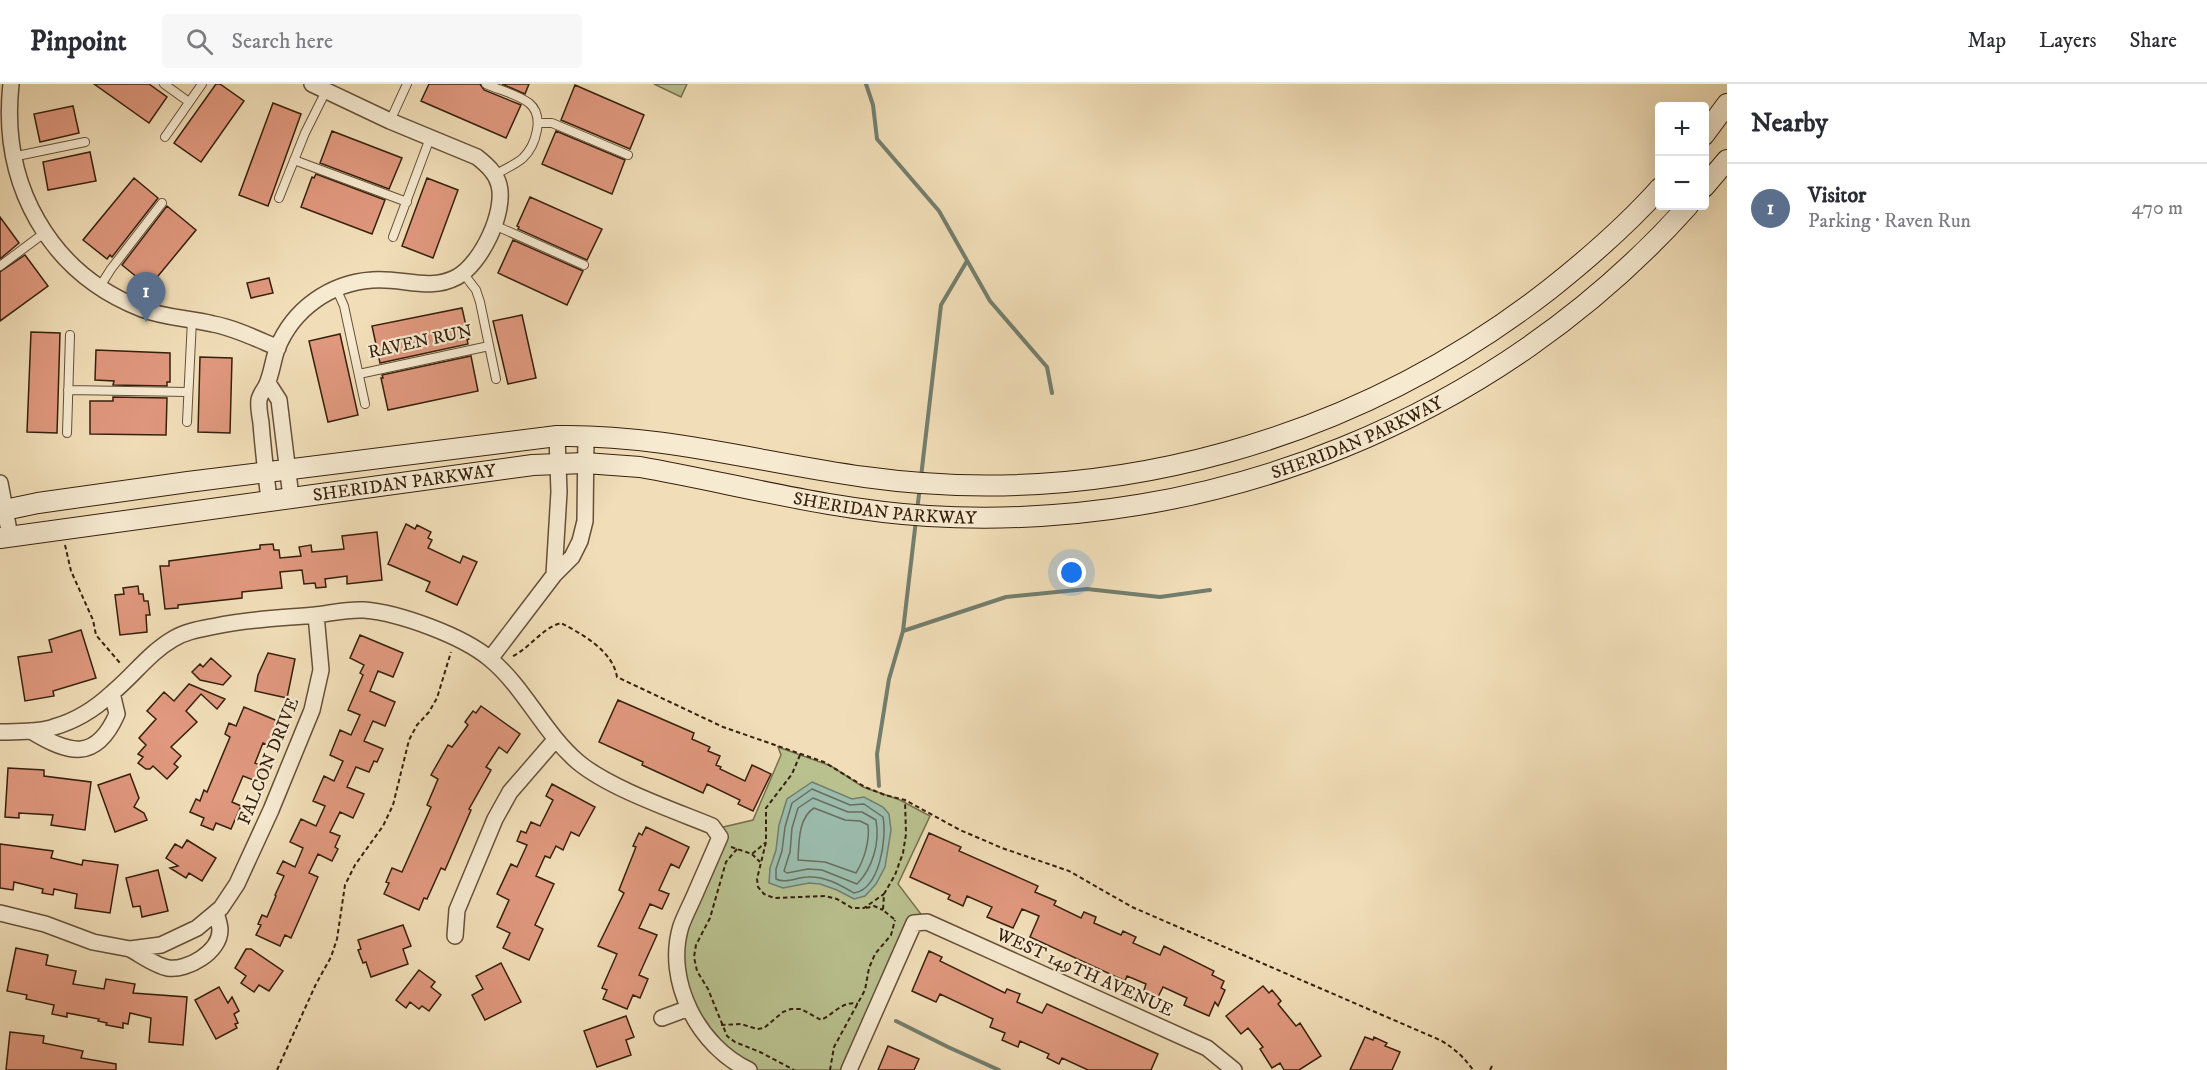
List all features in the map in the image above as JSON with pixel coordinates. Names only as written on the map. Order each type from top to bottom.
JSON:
[{"type":"main road","points":[[1709,128],[1727,104]]},
{"type":"main road","points":[[1709,181],[1727,160]]},
{"type":"main road","name":"SHERIDAN PARKWAY","points":[[2,510],[38,503],[287,469],[557,436],[604,435],[692,446],[865,477],[939,483],[1040,484],[1182,464],[1311,426],[1393,389],[1451,357],[1516,316],[1590,258],[1655,193]]},
{"type":"main road","name":"SHERIDAN PARKWAY","points":[[5,537],[533,465],[559,464],[640,467],[856,508],[927,516],[997,518],[1102,510],[1200,494],[1317,459],[1384,430],[1470,385],[1553,329],[1596,296],[1684,210]]},
{"type":"street","points":[[11,84],[6,150],[20,190],[43,234],[78,273],[119,300],[145,310],[214,324],[278,348]]},
{"type":"street","points":[[269,500],[259,399],[268,383],[286,330],[311,303],[336,288],[374,279],[428,285],[443,283],[463,273],[482,250],[494,225],[501,197],[495,175],[477,157],[390,121],[319,88]]},
{"type":"street","points":[[268,383],[279,400],[291,497]]},
{"type":"street","points":[[490,658],[554,575],[572,557],[580,541],[585,521],[586,435]]},
{"type":"street","points":[[554,575],[558,539],[557,436]]},
{"type":"street","points":[[0,483],[5,537]]},
{"type":"street","points":[[0,732],[53,728],[82,715],[112,693],[152,654],[173,639],[191,631],[223,624],[363,610],[395,615],[423,624],[490,658],[511,680],[555,740],[579,763],[610,782],[712,826],[720,837],[681,927],[676,951],[678,974],[689,1008],[699,1027],[734,1063],[749,1070]]},
{"type":"street","name":"FALCON DRIVE","points":[[130,949],[160,945],[197,928],[216,912],[237,884],[271,810],[312,710],[321,670],[316,615]]},
{"type":"street","points":[[31,731],[64,749],[77,751],[92,746],[103,736],[117,714],[112,693]]},
{"type":"street","points":[[455,936],[457,910],[495,819],[510,792],[555,740]]},
{"type":"street","name":"FALCON DRIVE","points":[[0,913],[45,924],[93,942],[130,949],[165,968],[179,969],[206,955],[215,943],[220,932],[216,912]]},
{"type":"street","name":"WEST 149TH AVENUE","points":[[912,928],[927,922],[1207,1048],[1234,1070]]},
{"type":"street","points":[[849,1070],[912,928]]},
{"type":"street","points":[[662,1018],[689,1008]]},
{"type":"lane","points":[[164,84],[189,102]]},
{"type":"lane","points":[[165,137],[202,84]]},
{"type":"lane","points":[[390,121],[407,84]]},
{"type":"lane","points":[[486,84],[526,101],[537,114],[538,123],[527,153],[521,160],[495,175]]},
{"type":"lane","points":[[279,198],[319,88]]},
{"type":"lane","points":[[538,123],[552,123],[628,154]]},
{"type":"lane","points":[[393,237],[430,138]]},
{"type":"lane","points":[[6,150],[85,142]]},
{"type":"lane","points":[[294,160],[407,202]]},
{"type":"lane","points":[[99,288],[162,203]]},
{"type":"lane","points":[[494,225],[584,265]]},
{"type":"lane","points":[[0,266],[43,234]]},
{"type":"lane","name":"RAVEN RUN","points":[[463,273],[478,296],[496,379]]},
{"type":"lane","name":"RAVEN RUN","points":[[336,288],[344,306],[365,404]]},
{"type":"lane","points":[[187,422],[192,320]]},
{"type":"lane","points":[[67,433],[70,335]]},
{"type":"lane","name":"RAVEN RUN","points":[[359,374],[489,346]]},
{"type":"lane","points":[[68,390],[187,392]]},
{"type":"path","points":[[65,545],[71,572],[93,620],[96,635],[103,646],[111,651],[120,663]]},
{"type":"path","points":[[513,656],[531,645],[554,625],[561,623],[604,652],[616,671],[617,677],[625,682],[643,688],[723,727],[824,762],[865,787],[905,800],[960,830],[1002,848],[1069,871],[1132,907],[1440,1040],[1452,1047],[1473,1070]]},
{"type":"path","points":[[277,1070],[316,984],[331,957],[337,939],[345,885],[355,865],[383,826],[393,805],[409,740],[417,725],[438,698],[453,647]]},
{"type":"path","points":[[800,755],[792,774],[766,808],[766,842],[760,862],[758,887],[764,894],[774,898],[825,896],[852,908],[874,906],[912,928]]},
{"type":"path","points":[[864,908],[884,894],[895,875],[903,853],[906,834],[905,800]]},
{"type":"path","points":[[752,854],[766,842]]},
{"type":"path","points":[[717,843],[752,854],[760,862]]},
{"type":"path","points":[[737,849],[726,862],[710,918],[696,945],[694,957],[696,971],[708,989],[727,1035],[735,1042],[794,1070]]},
{"type":"path","points":[[883,910],[884,894]]},
{"type":"path","points":[[830,1070],[834,1047],[866,990],[869,968],[875,954],[891,935],[895,920]]},
{"type":"path","points":[[721,1025],[741,1024],[757,1029],[764,1028],[783,1012],[791,1009],[801,1009],[821,1020],[850,1002],[859,1004]]},
{"type":"path","points":[[1490,1070],[1493,1064]]},
{"type":"green space","points":[[654,84],[687,84],[681,97]]},
{"type":"green space","points":[[778,747],[831,766],[863,787],[900,800],[930,816],[898,884],[927,922],[914,923],[849,1070],[749,1070],[699,1027],[677,951],[715,829],[753,820],[781,755]]},
{"type":"water","points":[[812,782],[852,799],[864,797],[883,807],[889,814],[891,830],[885,867],[876,884],[865,896],[854,899],[820,884],[809,883],[783,888],[769,883],[779,825],[787,799]]},
{"type":"building","points":[[94,84],[149,84],[167,97],[149,123]]},
{"type":"building","points":[[216,84],[220,84],[244,101],[201,162],[174,143]]},
{"type":"building","points":[[429,84],[480,84],[484,90],[521,105],[506,138],[421,101]]},
{"type":"building","points":[[502,84],[529,84],[525,94]]},
{"type":"building","points":[[575,85],[644,115],[630,149],[561,120]]},
{"type":"building","points":[[273,103],[301,114],[268,206],[239,195]]},
{"type":"building","points":[[73,106],[79,133],[40,142],[34,114]]},
{"type":"building","points":[[332,131],[402,158],[389,189],[320,163]]},
{"type":"building","points":[[556,131],[625,160],[612,194],[542,164]]},
{"type":"building","points":[[90,152],[96,181],[48,190],[43,162]]},
{"type":"building","points":[[316,174],[385,200],[372,234],[301,207],[312,177],[314,178]]},
{"type":"building","points":[[134,178],[158,198],[112,257],[110,255],[107,259],[83,240]]},
{"type":"building","points":[[427,178],[458,190],[433,258],[402,246]]},
{"type":"building","points":[[530,197],[602,229],[587,260],[518,229],[517,226]]},
{"type":"building","points":[[167,206],[196,230],[149,287],[122,265]]},
{"type":"building","points":[[0,217],[19,243],[0,259]]},
{"type":"building","points":[[513,240],[583,271],[567,305],[498,273]]},
{"type":"building","points":[[25,255],[48,286],[0,321],[0,272]]},
{"type":"building","points":[[269,278],[273,293],[251,298],[247,283]]},
{"type":"building","points":[[462,308],[469,339],[468,344],[380,363],[372,326]]},
{"type":"building","points":[[522,315],[536,378],[508,384],[493,321]]},
{"type":"building","points":[[31,332],[60,333],[57,433],[27,432]]},
{"type":"building","points":[[340,334],[358,415],[328,422],[309,341]]},
{"type":"building","points":[[96,350],[170,353],[170,382],[167,382],[167,386],[113,385],[114,381],[95,380]]},
{"type":"building","points":[[471,356],[478,391],[388,410],[382,375]]},
{"type":"building","points":[[200,357],[232,358],[230,433],[198,432]]},
{"type":"building","points":[[113,397],[167,398],[166,435],[90,434],[90,401],[113,401]]},
{"type":"building","points":[[406,524],[415,529],[417,525],[431,532],[428,538],[432,540],[428,548],[460,563],[463,556],[477,562],[457,605],[426,591],[430,582],[388,564]]},
{"type":"building","points":[[377,532],[382,580],[347,584],[347,576],[325,579],[326,587],[316,588],[315,583],[304,584],[302,570],[280,572],[282,588],[242,592],[242,598],[178,605],[178,608],[165,609],[160,566],[169,566],[169,561],[260,549],[260,545],[273,544],[274,550],[279,550],[280,558],[301,556],[299,547],[311,545],[312,552],[344,549],[342,536]]},
{"type":"building","points":[[138,586],[139,594],[143,594],[144,601],[148,601],[150,615],[146,615],[147,632],[120,635],[115,595],[124,594],[123,588]]},
{"type":"building","points":[[81,630],[96,678],[53,691],[54,696],[25,701],[18,657],[52,652],[49,640]]},
{"type":"building","points":[[360,635],[403,653],[393,677],[378,671],[370,691],[395,702],[385,726],[373,721],[364,741],[383,749],[369,772],[356,767],[347,787],[364,794],[353,818],[340,812],[330,832],[340,836],[335,847],[338,849],[332,861],[318,854],[309,873],[318,877],[291,938],[285,935],[280,946],[256,935],[261,925],[258,924],[262,915],[267,917],[284,876],[277,873],[283,861],[295,867],[303,848],[290,842],[301,819],[316,826],[325,806],[313,801],[324,776],[334,781],[343,761],[330,755],[340,730],[351,735],[360,715],[348,710],[363,675],[360,673],[364,665],[350,658]]},
{"type":"building","points":[[268,653],[295,659],[287,698],[255,691],[258,675]]},
{"type":"building","points":[[211,658],[231,676],[223,685],[200,680],[192,672],[200,664],[203,667]]},
{"type":"building","points":[[189,684],[225,699],[217,709],[201,694],[186,711],[197,722],[171,747],[181,756],[174,764],[178,767],[167,779],[153,766],[146,769],[138,763],[143,757],[138,754],[146,745],[139,738],[156,719],[147,711],[164,692],[174,701]]},
{"type":"building","points":[[618,700],[694,733],[692,739],[710,747],[708,751],[720,756],[716,765],[721,767],[720,769],[745,781],[752,765],[771,774],[753,811],[738,804],[740,800],[707,784],[703,793],[599,742]]},
{"type":"building","points":[[481,706],[520,734],[507,753],[499,747],[486,767],[491,770],[469,809],[471,810],[445,870],[441,868],[427,899],[424,898],[419,910],[384,894],[389,883],[386,882],[392,868],[402,872],[431,807],[427,805],[438,779],[431,775],[448,745],[452,747],[468,725],[465,722],[473,711],[476,713]]},
{"type":"building","points":[[244,707],[280,722],[270,746],[263,743],[255,763],[263,766],[256,781],[243,776],[232,802],[241,806],[231,829],[216,823],[213,830],[201,825],[204,818],[190,812],[196,799],[200,801],[204,790],[207,792],[230,737],[225,734],[229,723],[236,726]]},
{"type":"building","points":[[8,768],[44,770],[44,776],[91,782],[85,830],[51,825],[53,815],[19,813],[19,818],[5,817]]},
{"type":"building","points":[[130,774],[139,798],[134,807],[144,813],[147,820],[115,832],[98,785]]},
{"type":"building","points":[[552,784],[595,807],[579,836],[571,832],[563,850],[556,846],[550,858],[545,856],[536,876],[554,884],[535,925],[543,929],[529,960],[503,948],[510,933],[497,927],[509,900],[497,894],[511,864],[517,867],[527,845],[517,841],[521,831],[526,833],[531,822],[540,826],[553,800],[546,796]]},
{"type":"building","points":[[646,827],[689,847],[679,868],[671,864],[659,890],[669,894],[662,909],[650,904],[639,928],[657,935],[639,975],[648,979],[640,998],[633,995],[627,1009],[603,999],[607,990],[602,988],[617,954],[598,946],[624,893],[619,890],[636,847],[633,846],[639,833],[642,835]]},
{"type":"building","points":[[929,833],[961,847],[959,851],[1038,886],[1035,892],[1056,901],[1054,905],[1081,918],[1084,912],[1096,917],[1094,923],[1121,935],[1123,931],[1136,937],[1133,943],[1160,955],[1164,946],[1214,971],[1212,975],[1224,981],[1221,988],[1225,990],[1218,1006],[1215,1002],[1209,1016],[1184,1005],[1187,998],[1163,987],[1158,997],[1144,990],[1146,984],[1127,976],[1125,981],[1030,937],[1039,916],[1022,909],[1013,928],[987,917],[992,907],[967,896],[963,906],[948,899],[950,895],[910,877]]},
{"type":"building","points":[[187,840],[216,858],[202,881],[189,873],[186,878],[170,868],[178,866],[166,858],[175,844],[182,848]]},
{"type":"building","points":[[0,844],[53,851],[51,858],[82,865],[83,860],[118,865],[110,913],[75,908],[77,894],[54,889],[53,895],[42,893],[43,889],[14,882],[13,890],[0,888]]},
{"type":"building","points":[[158,870],[168,911],[142,917],[140,906],[133,907],[126,878]]},
{"type":"building","points":[[403,925],[411,946],[403,949],[408,964],[371,977],[366,962],[363,963],[358,950],[361,949],[358,940]]},
{"type":"building","points":[[16,948],[48,955],[46,965],[76,971],[73,984],[104,989],[106,979],[135,984],[133,993],[187,997],[183,1045],[149,1042],[151,1018],[130,1013],[128,1024],[123,1023],[123,1028],[106,1025],[107,1023],[98,1021],[99,1019],[67,1013],[67,1017],[52,1014],[54,1005],[26,999],[27,995],[7,991]]},
{"type":"building","points":[[246,949],[251,949],[283,971],[269,991],[259,985],[254,992],[241,983],[246,976],[235,968]]},
{"type":"building","points":[[929,951],[942,957],[940,961],[1005,993],[1007,989],[1020,994],[1017,1002],[1042,1013],[1047,1004],[1158,1054],[1151,1070],[1088,1070],[1062,1058],[1059,1064],[1047,1058],[1049,1054],[1020,1041],[1018,1047],[1002,1040],[1005,1033],[990,1027],[993,1019],[940,994],[936,1002],[912,991]]},
{"type":"building","points":[[501,963],[521,1002],[485,1020],[472,995],[483,989],[476,976]]},
{"type":"building","points":[[419,970],[435,982],[431,987],[441,995],[429,1011],[422,1006],[419,1009],[410,1002],[406,1008],[396,1000]]},
{"type":"building","points":[[1263,986],[1269,993],[1272,990],[1281,1001],[1278,1004],[1296,1026],[1300,1023],[1321,1056],[1299,1070],[1284,1070],[1280,1063],[1272,1068],[1260,1049],[1263,1047],[1248,1028],[1241,1034],[1226,1016]]},
{"type":"building","points":[[219,987],[228,1003],[232,997],[239,1011],[234,1014],[238,1023],[235,1024],[237,1028],[216,1039],[195,1000]]},
{"type":"building","points":[[626,1016],[634,1037],[626,1040],[631,1055],[597,1067],[584,1031]]},
{"type":"building","points":[[10,1032],[44,1036],[43,1043],[83,1051],[81,1058],[116,1064],[116,1070],[6,1070]]},
{"type":"building","points":[[1365,1037],[1373,1040],[1374,1037],[1387,1043],[1385,1046],[1400,1052],[1392,1070],[1350,1070]]},
{"type":"building","points":[[888,1046],[919,1059],[914,1070],[878,1070]]},
{"type":"waterway","points":[[866,84],[873,105],[877,139],[939,211],[990,301],[1047,367],[1052,393]]},
{"type":"waterway","points":[[921,477],[941,305],[967,261]]},
{"type":"waterway","points":[[917,510],[920,487]]},
{"type":"waterway","points":[[903,631],[916,520]]},
{"type":"waterway","points":[[879,786],[877,754],[889,679],[903,631],[1006,597],[1087,589],[1160,597],[1210,590]]},
{"type":"waterway","points":[[896,1021],[999,1070]]},
{"type":"place","name":"Visitor","points":[[146,322]]}]
